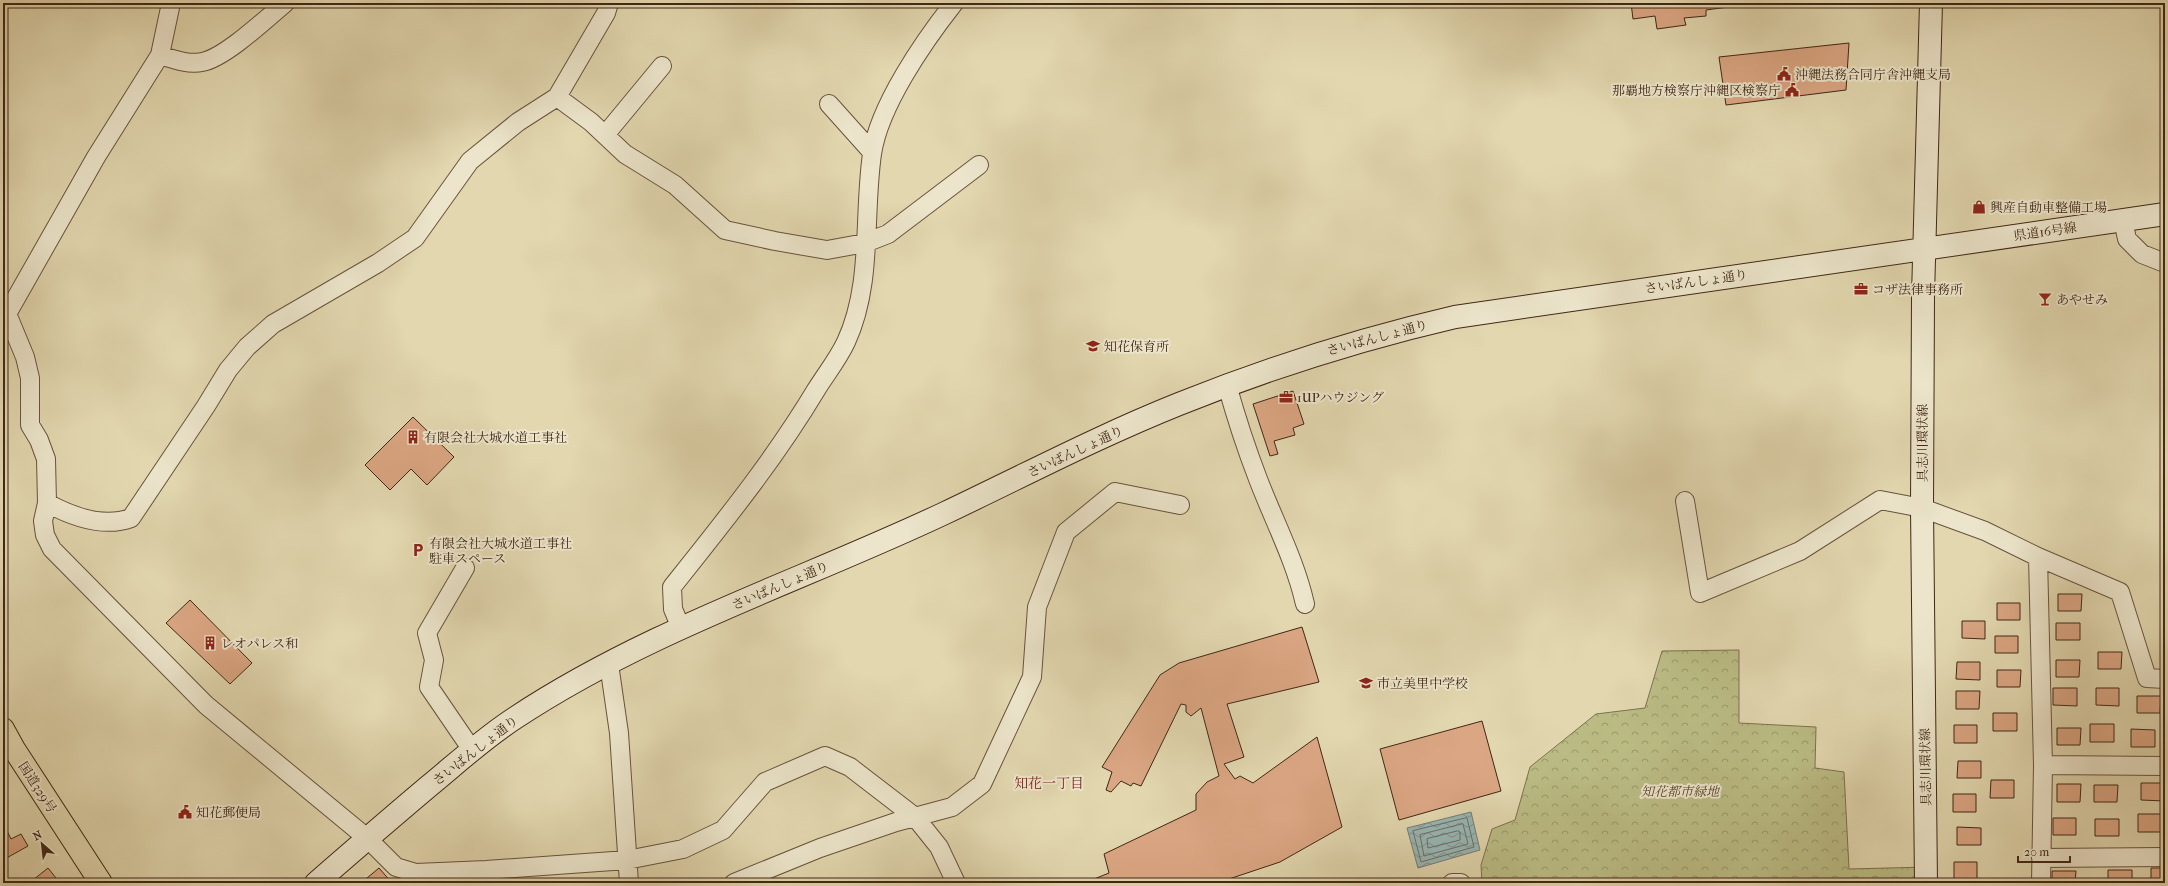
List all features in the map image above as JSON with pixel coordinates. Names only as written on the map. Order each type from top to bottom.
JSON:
[{"type":"highway","name":"国道329号","points":[[3,729],[14,749],[101,883]]},
{"type":"main road","name":"具志川環状線","points":[[1926,883],[1922,508],[1925,248],[1931,3]]},
{"type":"main road","name":"県道16号線","points":[[1925,248],[2165,214]]},
{"type":"main road","name":"さいばんしょ通り","points":[[316,883],[472,750],[514,719],[610,664],[681,628],[943,514],[1067,454],[1146,418],[1227,386],[1336,348],[1390,332],[1455,317],[1925,248]]},
{"type":"street","points":[[171,3],[160,55],[96,157],[5,319],[25,358],[30,378],[30,425],[40,440],[46,459],[47,503],[43,521],[45,535],[52,548],[71,570],[206,705],[367,838],[396,867],[416,873],[486,870],[627,860],[683,848],[723,830],[765,782],[825,756],[850,767],[915,817],[939,847],[956,883]]},
{"type":"street","points":[[160,55],[184,61],[203,62],[221,54],[285,3]]},
{"type":"street","points":[[47,503],[63,512],[86,518],[112,522],[131,518],[206,406],[228,370],[246,347],[273,324],[378,264],[415,238],[470,161],[518,122],[557,97],[606,12],[609,3]]},
{"type":"street","points":[[681,628],[673,609],[672,587],[757,479],[804,410],[846,342],[860,297],[872,152],[891,98],[914,61],[954,3]]},
{"type":"street","points":[[605,135],[662,66]]},
{"type":"street","points":[[557,97],[591,122],[625,154],[675,185],[725,230],[827,250],[865,243],[888,234],[979,165]]},
{"type":"street","points":[[829,104],[872,152]]},
{"type":"street","points":[[2123,220],[2126,239],[2142,254],[2165,263]]},
{"type":"street","points":[[1227,386],[1258,479],[1287,543],[1300,578],[1306,604]]},
{"type":"street","points":[[734,883],[820,848],[915,817],[952,807],[982,784],[1032,677],[1037,607],[1066,532],[1115,492],[1180,505]]},
{"type":"street","points":[[1685,501],[1700,593],[1800,551],[1880,500],[1922,508],[1985,531],[2038,557],[2120,592],[2147,678],[2165,679]]},
{"type":"street","points":[[2038,557],[2043,766],[2041,883]]},
{"type":"street","points":[[465,568],[427,633],[434,660],[429,687],[472,750]]},
{"type":"street","points":[[610,664],[619,733],[629,883]]},
{"type":"street","points":[[2043,766],[2165,766]]},
{"type":"street","points":[[2041,858],[2165,857]]},
{"type":"street","points":[[1452,883],[1460,883]]},
{"type":"green space","name":"知花都市緑地","points":[[1739,650],[1739,723],[1816,727],[1815,768],[1844,772],[1849,869],[1928,867],[1926,880],[1482,883],[1481,865],[1492,829],[1515,820],[1530,767],[1596,714],[1645,708],[1662,651]]},
{"type":"water","points":[[1471,812],[1480,850],[1418,868],[1407,828]]},
{"type":"building","points":[[1631,3],[1758,3],[1706,10],[1706,16],[1684,18],[1686,25],[1657,29],[1655,16],[1633,19]]},
{"type":"building","name":"沖縄法務合同庁舎沖縄支局","points":[[1849,43],[1846,90],[1726,105],[1719,57]]},
{"type":"building","points":[[1293,391],[1304,424],[1293,428],[1295,435],[1274,441],[1278,454],[1270,456],[1253,404]]},
{"type":"building","name":"有限会社大城水道工事社","points":[[413,417],[454,457],[427,485],[411,469],[390,490],[365,465]]},
{"type":"building","points":[[2058,594],[2082,594],[2081,611],[2058,611]]},
{"type":"building","name":"レオパレス和","points":[[190,600],[252,663],[230,684],[166,623]]},
{"type":"building","points":[[1997,603],[2020,603],[2020,620],[1997,620]]},
{"type":"building","points":[[1962,621],[1985,621],[1985,639],[1962,638]]},
{"type":"building","points":[[2056,623],[2080,623],[2080,640],[2056,640]]},
{"type":"building","points":[[1302,627],[1319,682],[1227,704],[1244,757],[1224,764],[1235,779],[1240,776],[1253,783],[1317,737],[1342,827],[1280,862],[1217,883],[1090,883],[1089,881],[1109,873],[1104,854],[1196,810],[1196,794],[1207,782],[1219,776],[1201,708],[1191,716],[1186,712],[1186,705],[1181,704],[1141,786],[1133,783],[1131,786],[1121,781],[1111,792],[1106,790],[1112,772],[1102,767],[1160,675],[1179,663]]},
{"type":"building","points":[[1995,636],[2018,636],[2018,653],[1995,653]]},
{"type":"building","points":[[2098,652],[2122,652],[2121,669],[2098,669]]},
{"type":"building","points":[[2056,660],[2080,660],[2079,677],[2056,677]]},
{"type":"building","points":[[1957,662],[1980,662],[1980,680],[1956,679]]},
{"type":"building","points":[[1997,670],[2021,670],[2020,687],[1997,687]]},
{"type":"building","points":[[2053,688],[2077,688],[2077,706],[2053,705]]},
{"type":"building","points":[[2096,688],[2119,688],[2119,706],[2096,705]]},
{"type":"building","points":[[1956,691],[1980,691],[1979,709],[1956,709]]},
{"type":"building","points":[[2137,696],[2161,696],[2160,713],[2137,713]]},
{"type":"building","points":[[1993,713],[2017,713],[2017,731],[1993,731]]},
{"type":"building","points":[[1482,721],[1501,791],[1399,820],[1380,749]]},
{"type":"building","points":[[2090,724],[2114,724],[2114,742],[2090,742]]},
{"type":"building","points":[[1954,725],[1977,725],[1977,743],[1954,743]]},
{"type":"building","points":[[2057,728],[2081,728],[2080,745],[2057,745]]},
{"type":"building","points":[[2131,729],[2155,730],[2155,747],[2131,747]]},
{"type":"building","points":[[1958,761],[1981,761],[1981,778],[1957,778]]},
{"type":"building","points":[[1991,780],[2014,780],[2014,798],[1990,798]]},
{"type":"building","points":[[2141,783],[2165,783],[2165,801],[2141,800]]},
{"type":"building","points":[[2057,784],[2081,784],[2080,802],[2057,802]]},
{"type":"building","points":[[2094,785],[2118,785],[2117,802],[2094,802]]},
{"type":"building","points":[[1953,794],[1976,794],[1976,812],[1953,812]]},
{"type":"building","points":[[2138,814],[2162,814],[2162,832],[2138,832]]},
{"type":"building","points":[[2053,818],[2076,818],[2076,835],[2053,835]]},
{"type":"building","points":[[2095,819],[2119,819],[2119,836],[2095,836]]},
{"type":"building","points":[[1957,827],[1981,828],[1981,845],[1957,845]]},
{"type":"building","points":[[7,831],[11,839],[21,834],[28,846],[3,860],[3,833]]},
{"type":"building","points":[[1954,862],[1977,862],[1977,880],[1954,880]]},
{"type":"building","points":[[48,868],[60,883],[35,883],[33,880]]},
{"type":"building","points":[[379,868],[392,883],[361,883]]},
{"type":"building","points":[[2151,868],[2165,868],[2165,883],[2151,883]]},
{"type":"building","points":[[2108,870],[2132,870],[2132,883],[2108,883]]},
{"type":"building","points":[[2052,871],[2076,871],[2075,883],[2052,883]]},
{"type":"place","name":"沖縄法務合同庁舎沖縄支局","points":[[1784,74]]},
{"type":"place","name":"那覇地方検察庁沖縄区検察庁","points":[[1792,90]]},
{"type":"place","name":"興産自動車整備工場","points":[[1979,207]]},
{"type":"place","name":"コザ法律事務所","points":[[1861,289]]},
{"type":"place","name":"あやせみ","points":[[2045,299]]},
{"type":"place","name":"知花保育所","points":[[1093,346]]},
{"type":"place","name":"1UPハウジング","points":[[1286,397]]},
{"type":"place","name":"有限会社大城水道工事社","points":[[413,437]]},
{"type":"place","name":"有限会社大城水道工事社 駐車スペース","points":[[418,550]]},
{"type":"place","name":"レオパレス和","points":[[210,643]]},
{"type":"place","name":"市立美里中学校","points":[[1366,683]]},
{"type":"place","name":"知花郵便局","points":[[185,812]]},
{"type":"district","name":"知花一丁目","points":[[1049,783]]}]
